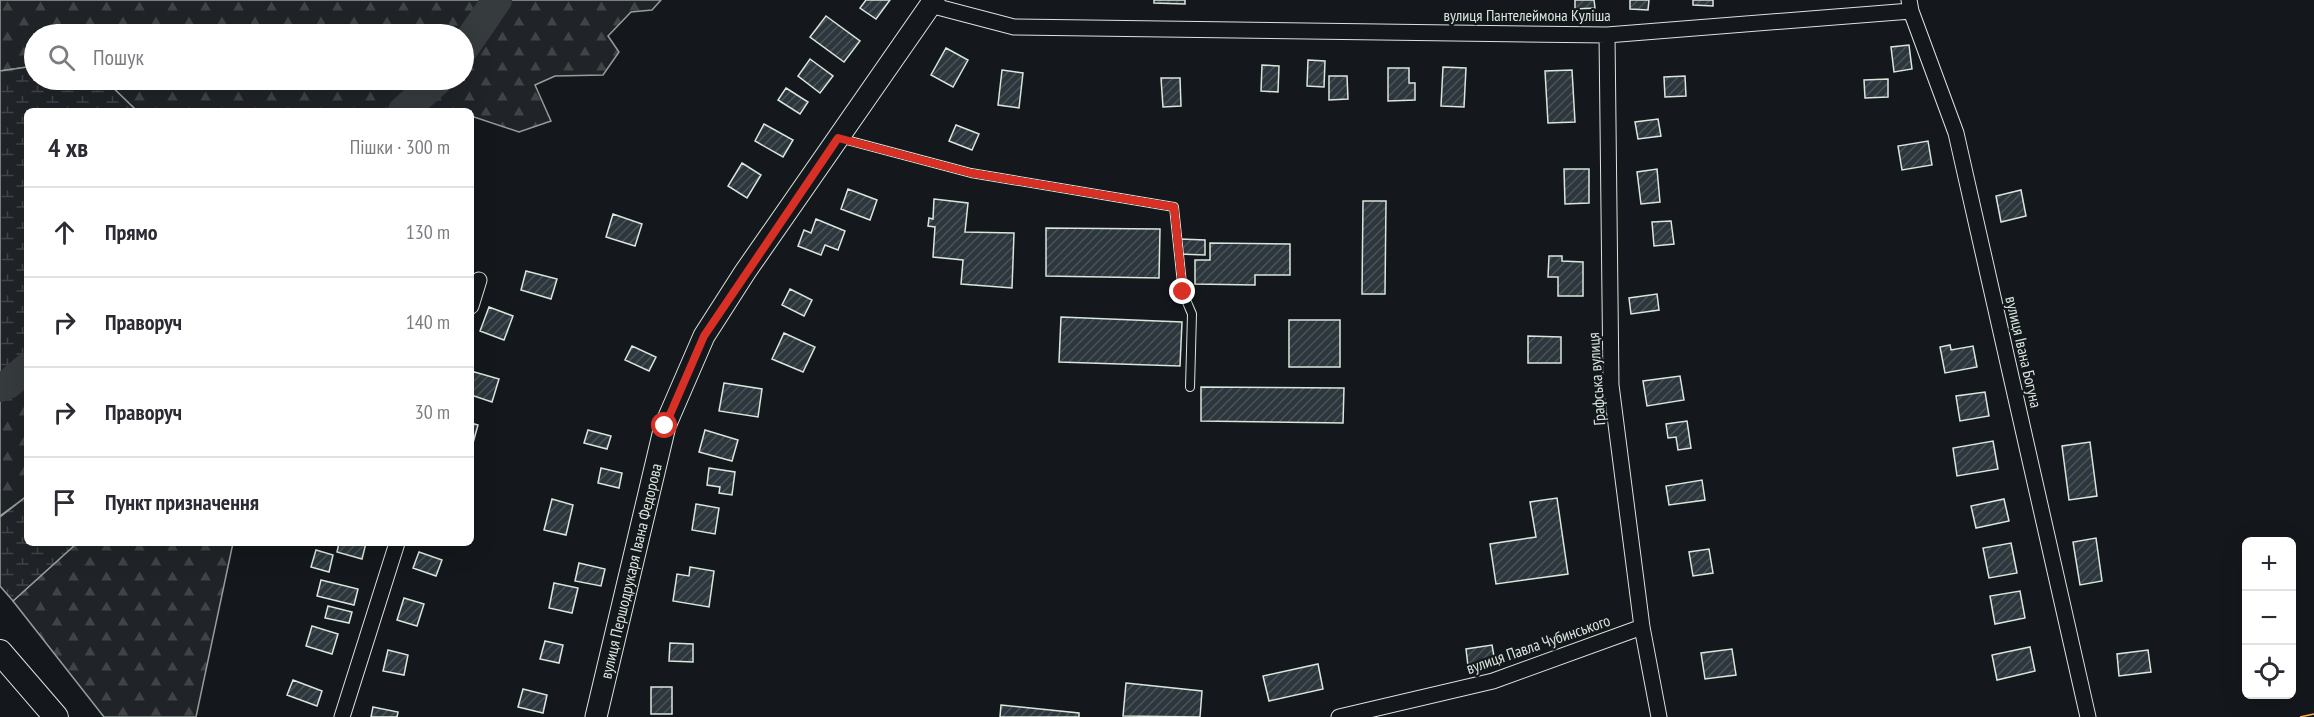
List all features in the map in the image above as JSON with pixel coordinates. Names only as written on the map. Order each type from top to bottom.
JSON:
[{"type":"main road","points":[[0,652],[56,717]]},
{"type":"street","name":"вулиця Пантелеймона Куліша","points":[[932,2],[1014,27],[1607,35],[1910,6]]},
{"type":"street","name":"вулиця Першодрукаря Івана Федорова","points":[[596,717],[665,426],[704,336],[932,2]]},
{"type":"street","name":"вулиця Івана Богуна","points":[[1910,6],[1956,133],[2088,717]]},
{"type":"street","name":"Графська вулиця","points":[[1607,35],[1611,385],[1642,627],[1659,717]]},
{"type":"street","points":[[474,296],[479,280]]},
{"type":"street","points":[[342,717],[396,546]]},
{"type":"street","name":"вулиця Павла Чубинського","points":[[1339,717],[1493,681],[1642,627]]},
{"type":"lane","points":[[838,138],[971,173],[1174,207],[1183,292],[1192,314],[1190,387]]},
{"type":"green space","points":[[0,0],[661,0],[652,10],[631,12],[608,36],[619,52],[603,75],[555,76],[535,85],[551,121],[519,132],[474,117],[474,108],[134,108],[115,90],[474,90],[474,24],[24,24],[24,67],[0,71]]},
{"type":"green space","points":[[24,67],[24,90],[115,90],[134,108],[24,108],[24,384],[8,384],[0,387],[0,71]]},
{"type":"green space","points":[[8,384],[24,384],[24,498],[0,516],[0,387]]},
{"type":"green space","points":[[24,498],[24,546],[74,546],[13,601],[0,586],[0,517]]},
{"type":"green space","points":[[74,546],[232,546],[196,717],[104,717],[13,601]]},
{"type":"building","points":[[866,0],[890,0],[876,19],[860,8]]},
{"type":"building","points":[[1154,0],[1185,0],[1185,4],[1154,3]]},
{"type":"building","points":[[1575,0],[1594,0],[1595,8],[1575,9]]},
{"type":"building","points":[[1630,0],[1649,0],[1648,10],[1630,9]]},
{"type":"building","points":[[1693,0],[1713,0],[1713,6],[1693,5]]},
{"type":"building","points":[[826,16],[860,41],[844,62],[810,37]]},
{"type":"building","points":[[1909,45],[1912,69],[1894,72],[1891,47]]},
{"type":"building","points":[[946,48],[968,60],[953,87],[931,75]]},
{"type":"building","points":[[810,59],[833,76],[820,93],[798,76]]},
{"type":"building","points":[[1308,60],[1325,61],[1324,87],[1307,86]]},
{"type":"building","points":[[1262,65],[1279,66],[1278,92],[1261,91]]},
{"type":"building","points":[[1443,67],[1466,68],[1464,107],[1441,106]]},
{"type":"building","points":[[1388,68],[1409,68],[1409,83],[1415,83],[1415,100],[1388,101]]},
{"type":"building","points":[[1002,70],[1023,73],[1019,108],[998,105]]},
{"type":"building","points":[[1572,70],[1575,122],[1548,123],[1545,71]]},
{"type":"building","points":[[1329,76],[1347,76],[1348,99],[1329,100]]},
{"type":"building","points":[[1685,76],[1686,96],[1665,97],[1664,77]]},
{"type":"building","points":[[1161,78],[1180,78],[1181,106],[1163,107]]},
{"type":"building","points":[[1888,79],[1888,97],[1865,98],[1864,80]]},
{"type":"building","points":[[786,88],[808,102],[800,114],[778,100]]},
{"type":"building","points":[[1658,119],[1661,136],[1638,139],[1635,122]]},
{"type":"building","points":[[764,124],[793,140],[783,157],[755,141]]},
{"type":"building","points":[[956,125],[979,134],[972,150],[949,141]]},
{"type":"building","points":[[1928,141],[1932,165],[1902,170],[1898,146]]},
{"type":"building","points":[[742,163],[761,175],[747,198],[728,186]]},
{"type":"building","points":[[1564,169],[1589,169],[1589,203],[1565,204]]},
{"type":"building","points":[[1657,169],[1660,202],[1641,204],[1637,172]]},
{"type":"building","points":[[848,189],[877,200],[870,220],[841,209]]},
{"type":"building","points":[[2021,190],[2026,216],[2001,222],[1996,196]]},
{"type":"building","points":[[934,199],[968,203],[965,232],[1014,233],[1012,288],[961,284],[963,260],[933,257],[935,227],[928,226],[929,218],[933,219]]},
{"type":"building","points":[[1363,201],[1386,201],[1385,294],[1362,294]]},
{"type":"building","points":[[613,214],[642,224],[635,246],[606,237]]},
{"type":"building","points":[[816,219],[845,231],[838,250],[825,245],[821,255],[798,246],[804,230],[811,233]]},
{"type":"building","points":[[1671,221],[1674,244],[1654,246],[1652,222]]},
{"type":"building","points":[[1046,228],[1160,229],[1159,278],[1046,276]]},
{"type":"building","points":[[1180,239],[1205,240],[1205,255],[1179,254]]},
{"type":"building","points":[[1210,243],[1290,244],[1290,275],[1255,275],[1255,285],[1195,284],[1195,260],[1210,260]]},
{"type":"building","points":[[1549,256],[1562,256],[1562,261],[1583,262],[1583,296],[1558,296],[1558,277],[1548,277]]},
{"type":"building","points":[[526,271],[557,279],[551,299],[521,290]]},
{"type":"building","points":[[790,289],[812,300],[804,316],[782,305]]},
{"type":"building","points":[[1657,294],[1659,310],[1631,314],[1629,298]]},
{"type":"building","points":[[489,307],[513,316],[504,340],[480,331]]},
{"type":"building","points":[[1061,317],[1182,322],[1180,366],[1059,362]]},
{"type":"building","points":[[1289,320],[1340,320],[1340,367],[1289,367]]},
{"type":"building","points":[[784,333],[815,347],[803,372],[772,359]]},
{"type":"building","points":[[1528,336],[1561,337],[1561,363],[1528,363]]},
{"type":"building","points":[[1950,345],[1951,350],[1973,346],[1977,367],[1945,373],[1940,347]]},
{"type":"building","points":[[632,346],[656,357],[649,371],[625,360]]},
{"type":"building","points":[[474,372],[499,379],[492,402],[474,396]]},
{"type":"building","points":[[1680,376],[1684,400],[1647,406],[1643,381]]},
{"type":"building","points":[[724,383],[762,389],[758,417],[719,411]]},
{"type":"building","points":[[1201,387],[1344,388],[1343,423],[1201,421]]},
{"type":"building","points":[[1985,392],[1989,416],[1960,421],[1956,396]]},
{"type":"building","points":[[1687,421],[1691,448],[1678,450],[1676,437],[1668,438],[1666,424]]},
{"type":"building","points":[[474,424],[478,425],[474,439]]},
{"type":"building","points":[[588,430],[611,436],[607,449],[584,443]]},
{"type":"building","points":[[705,430],[738,440],[732,461],[699,452]]},
{"type":"building","points":[[1993,441],[1998,469],[1957,476],[1953,448]]},
{"type":"building","points":[[2090,442],[2097,496],[2069,500],[2062,446]]},
{"type":"building","points":[[601,468],[622,473],[619,488],[598,483]]},
{"type":"building","points":[[709,468],[735,472],[732,495],[719,493],[720,487],[707,485]]},
{"type":"building","points":[[1702,480],[1705,500],[1669,505],[1666,486]]},
{"type":"building","points":[[1557,498],[1568,574],[1496,584],[1490,544],[1536,537],[1530,502]]},
{"type":"building","points":[[552,499],[573,505],[566,535],[544,530]]},
{"type":"building","points":[[2004,499],[2009,521],[1976,528],[1971,506]]},
{"type":"building","points":[[696,504],[719,508],[715,534],[692,530]]},
{"type":"building","points":[[2096,538],[2102,581],[2080,585],[2073,542]]},
{"type":"building","points":[[2011,543],[2017,573],[1989,578],[1983,548]]},
{"type":"building","points":[[338,546],[365,546],[362,559],[337,552]]},
{"type":"building","points":[[1709,549],[1713,573],[1693,576],[1689,552]]},
{"type":"building","points":[[316,550],[333,555],[329,572],[311,567]]},
{"type":"building","points":[[419,552],[442,560],[436,576],[413,568]]},
{"type":"building","points":[[579,563],[605,569],[601,586],[575,581]]},
{"type":"building","points":[[690,567],[714,571],[709,607],[673,601],[677,574],[689,576]]},
{"type":"building","points":[[321,580],[358,589],[354,605],[317,596]]},
{"type":"building","points":[[554,583],[578,588],[572,613],[549,608]]},
{"type":"building","points":[[2020,591],[2025,618],[1995,624],[1990,596]]},
{"type":"building","points":[[404,598],[424,604],[417,626],[397,620]]},
{"type":"building","points":[[328,606],[352,612],[349,623],[325,618]]},
{"type":"building","points":[[312,626],[338,634],[332,654],[306,646]]},
{"type":"building","points":[[545,641],[563,645],[559,663],[540,659]]},
{"type":"building","points":[[670,643],[693,644],[693,662],[669,661]]},
{"type":"building","points":[[1492,645],[1495,662],[1468,666],[1466,649]]},
{"type":"building","points":[[2030,647],[2035,671],[1997,680],[1992,655]]},
{"type":"building","points":[[1732,649],[1736,675],[1705,679],[1701,653]]},
{"type":"building","points":[[388,650],[408,655],[404,675],[383,671]]},
{"type":"building","points":[[2148,650],[2151,672],[2119,676],[2117,654]]},
{"type":"building","points":[[1318,664],[1323,689],[1269,701],[1263,676]]},
{"type":"building","points":[[293,680],[322,691],[317,706],[287,695]]},
{"type":"building","points":[[1126,683],[1202,691],[1200,717],[1123,716]]},
{"type":"building","points":[[651,687],[672,687],[672,714],[651,714]]},
{"type":"building","points":[[523,689],[547,695],[543,713],[518,707]]},
{"type":"building","points":[[1001,705],[1079,713],[1079,717],[1000,717]]},
{"type":"building","points":[[373,707],[398,712],[397,717],[371,717]]},
{"type":"waterway","points":[[474,33],[497,0]]},
{"type":"waterway","points":[[406,108],[427,90]]},
{"type":"waterway","points":[[0,387],[8,384],[24,371]]},
{"type":"power","points":[[2300,717],[2314,714]]},
{"type":"route","points":[[665,426],[704,336],[745,272],[838,138],[971,173],[1174,207],[1183,292]]}]
